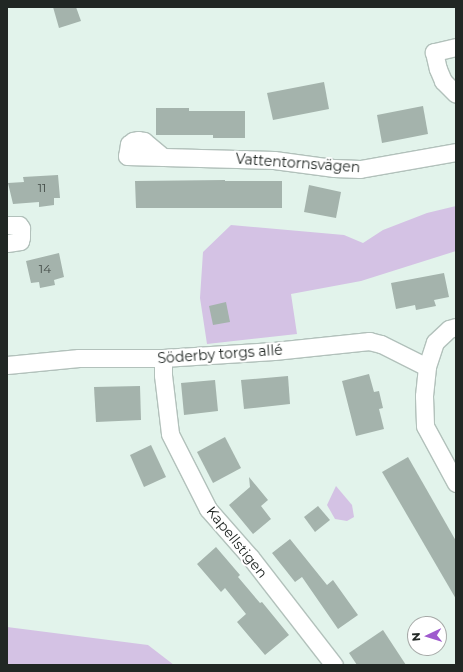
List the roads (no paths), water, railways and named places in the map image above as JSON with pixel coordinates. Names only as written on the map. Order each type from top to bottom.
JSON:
[{"type":"street","points":[[456,48],[434,52],[438,69],[444,81],[456,94]]},
{"type":"street","name":"Vattentornsvägen","points":[[163,157],[274,160],[334,168],[360,169],[456,152]]},
{"type":"street","points":[[7,225],[18,226],[21,228],[21,237],[20,241],[7,243]]},
{"type":"street","points":[[452,328],[435,342],[427,367],[424,396],[425,426],[456,483]]},
{"type":"street","name":"Söderby torgs allé","points":[[7,365],[79,358],[163,358],[274,351],[369,341],[380,344],[427,367]]},
{"type":"street","name":"Kapellstigen","points":[[163,358],[163,375],[170,434],[205,503],[227,533],[251,558],[334,665]]}]
